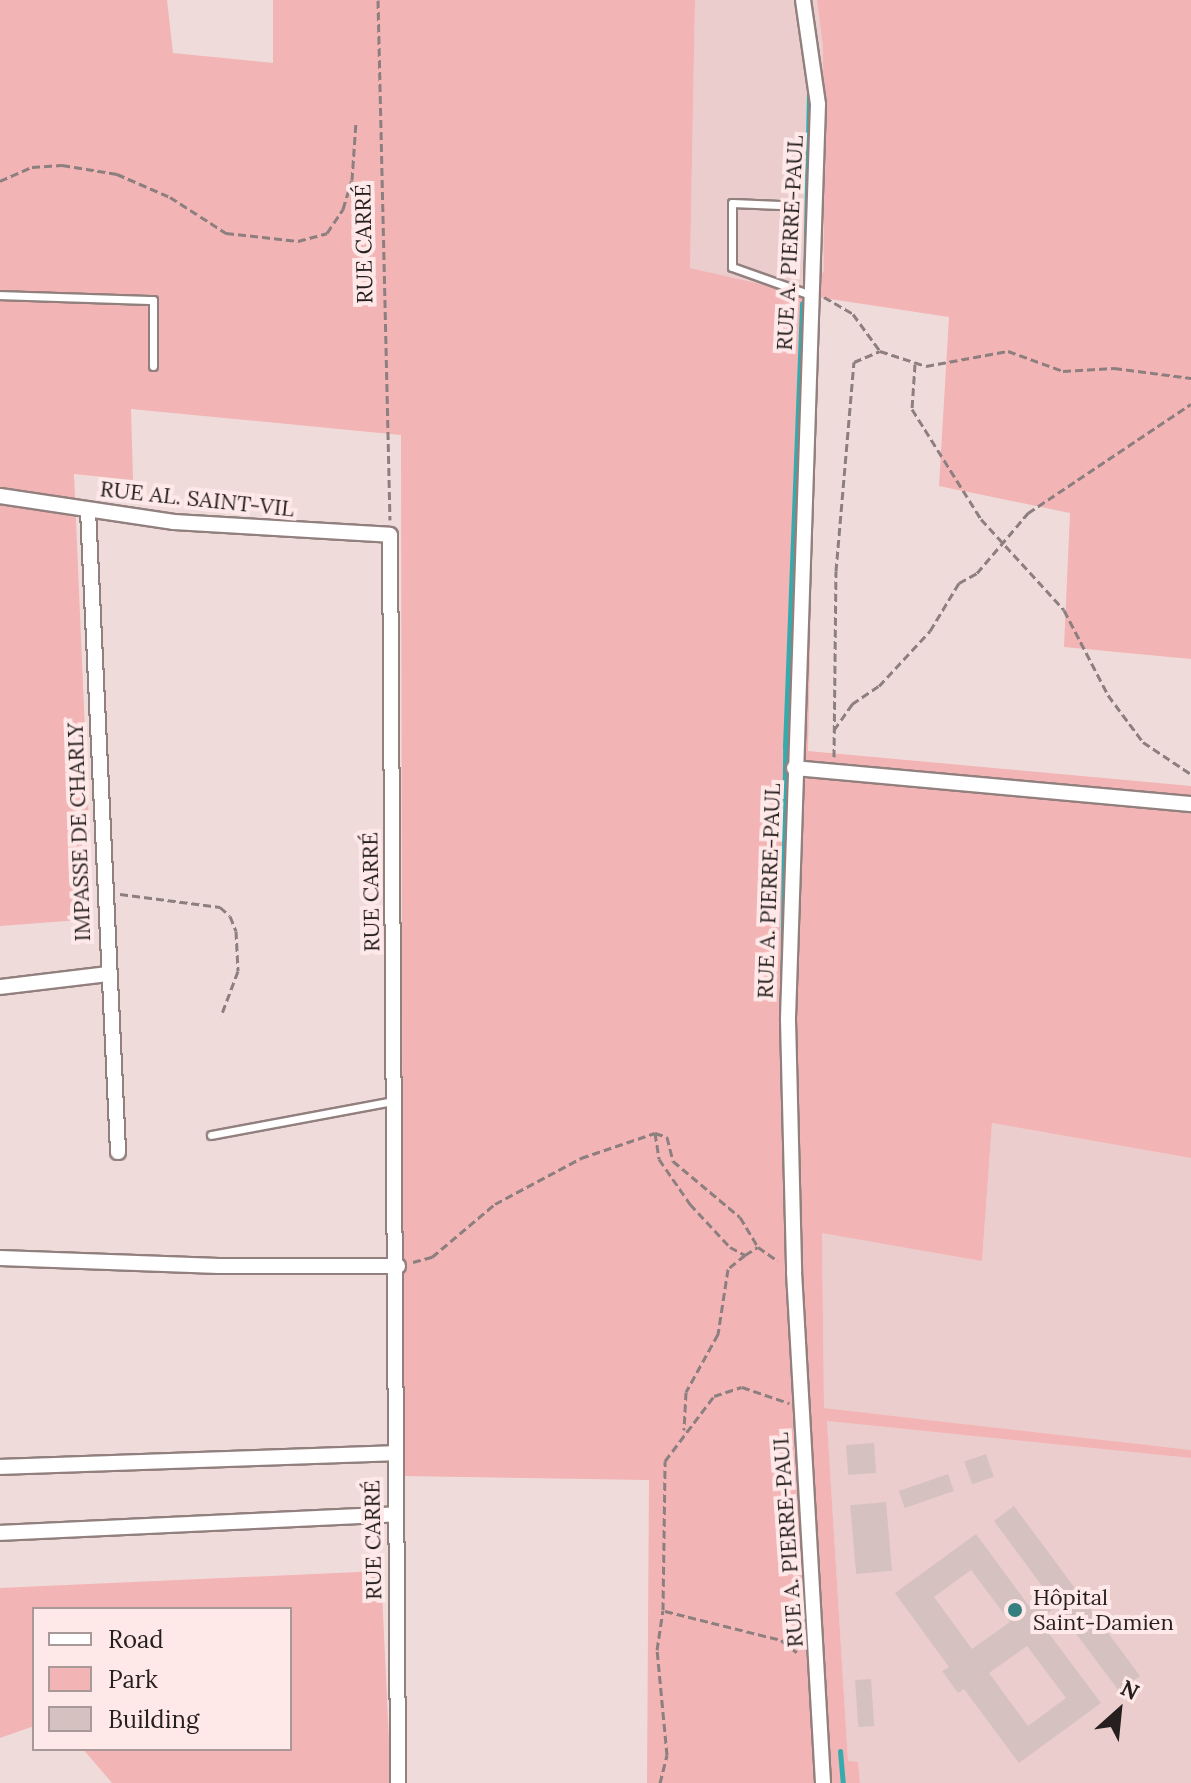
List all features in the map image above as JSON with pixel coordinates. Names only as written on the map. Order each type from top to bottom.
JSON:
[{"type":"street","name":"RUE A. PIERRE-PAUL","points":[[803,0],[818,104],[808,294],[788,1020],[794,1272],[819,1670],[823,1783]]},
{"type":"street","name":"RUE AL. SAINT-VIL","points":[[0,496],[174,522],[390,535]]},
{"type":"street","name":"IMPASSE DE CHARLY","points":[[88,510],[107,974],[118,1152]]},
{"type":"street","name":"RUE CARRÉ","points":[[390,535],[398,1266],[393,1453],[398,1783]]},
{"type":"street","points":[[794,768],[1191,804]]},
{"type":"street","points":[[0,987],[107,974]]},
{"type":"street","points":[[0,1258],[398,1266]]},
{"type":"street","points":[[0,1467],[393,1453]]},
{"type":"street","points":[[0,1533],[396,1514]]},
{"type":"lane","points":[[780,205],[732,203],[732,267],[808,294]]},
{"type":"lane","points":[[0,295],[153,300],[153,366]]},
{"type":"lane","points":[[211,1135],[395,1100]]},
{"type":"path","name":"RUE CARRÉ","points":[[378,0],[390,535]]},
{"type":"path","points":[[0,181],[32,167],[62,165],[117,174],[170,197],[226,233],[298,241],[327,233],[343,209],[352,180],[356,121]]},
{"type":"path","points":[[808,294],[834,298],[853,314],[880,351],[926,366],[1008,351],[1063,371],[1114,368],[1191,378]]},
{"type":"path","points":[[835,773],[836,571],[854,362],[880,351]]},
{"type":"path","points":[[915,363],[912,409],[998,542],[1064,610],[1108,695],[1143,742],[1191,774]]},
{"type":"path","points":[[833,731],[852,704],[879,686],[930,631],[959,583],[977,573],[998,542],[1062,487],[1191,404]]},
{"type":"path","points":[[104,892],[220,907],[230,916],[236,931],[238,971],[221,1016]]},
{"type":"path","points":[[398,1266],[432,1257],[495,1204],[581,1158],[655,1133],[667,1137],[673,1161],[687,1168],[695,1183],[749,1227],[758,1247],[794,1272]]},
{"type":"path","points":[[655,1133],[659,1159],[690,1204],[730,1247],[745,1255]]},
{"type":"path","points":[[684,1431],[686,1392],[718,1334],[728,1269],[758,1247]]},
{"type":"path","points":[[660,1783],[667,1755],[657,1650],[663,1610],[665,1461],[684,1431],[714,1396],[742,1387],[802,1408]]},
{"type":"path","points":[[663,1610],[781,1640],[819,1670]]},
{"type":"shaded area","points":[[695,0],[817,0],[823,47],[824,271],[813,285],[769,286],[690,268]]},
{"type":"shaded area","points":[[992,1123],[1191,1158],[1191,1450],[824,1408],[822,1232],[982,1261]]},
{"type":"shaded area","name":"Hôpital Saint-Damien","points":[[827,1421],[1191,1458],[1191,1783],[860,1783],[858,1762],[848,1762]]},
{"type":"green space","points":[[0,0],[167,0],[173,53],[273,63],[273,0],[695,0],[690,268],[769,286],[813,285],[824,271],[823,47],[817,0],[1191,0],[1191,659],[1064,647],[1070,513],[939,486],[949,317],[817,297],[808,751],[1191,786],[1191,1158],[992,1123],[982,1261],[822,1233],[824,1408],[1191,1450],[1191,1458],[827,1421],[848,1761],[858,1762],[860,1783],[647,1783],[649,1480],[403,1476],[401,435],[131,409],[133,480],[74,474],[93,919],[0,926]]},
{"type":"green space","points":[[381,1571],[391,1783],[112,1783],[85,1751],[292,1751],[292,1607],[32,1607],[32,1727],[0,1738],[0,1588]]},
{"type":"building","points":[[874,1443],[876,1473],[848,1475],[846,1445]]},
{"type":"building","points":[[986,1454],[994,1477],[972,1484],[964,1461]]},
{"type":"building","points":[[948,1474],[954,1491],[905,1508],[899,1491]]},
{"type":"building","points":[[886,1502],[892,1571],[856,1574],[850,1505]]},
{"type":"building","points":[[1014,1506],[1140,1676],[1119,1691],[1056,1607],[1039,1620],[1101,1703],[1019,1763],[964,1689],[958,1693],[942,1671],[949,1667],[895,1593],[976,1534],[1032,1610],[1050,1597],[994,1521]],"holes":[[[971,1570],[1010,1622],[972,1649],[934,1597]],[[1027,1646],[1066,1698],[1028,1726],[989,1673]]]},
{"type":"building","points":[[871,1679],[874,1726],[858,1727],[855,1680]]},
{"type":"waterway","points":[[805,284],[809,89]]},
{"type":"waterway","points":[[782,1011],[785,747],[802,303]]},
{"type":"waterway","points":[[795,1413],[800,1503]]},
{"type":"waterway","points":[[840,1751],[843,1783]]},
{"type":"place","name":"Hôpital Saint-Damien","points":[[1015,1610]]}]
